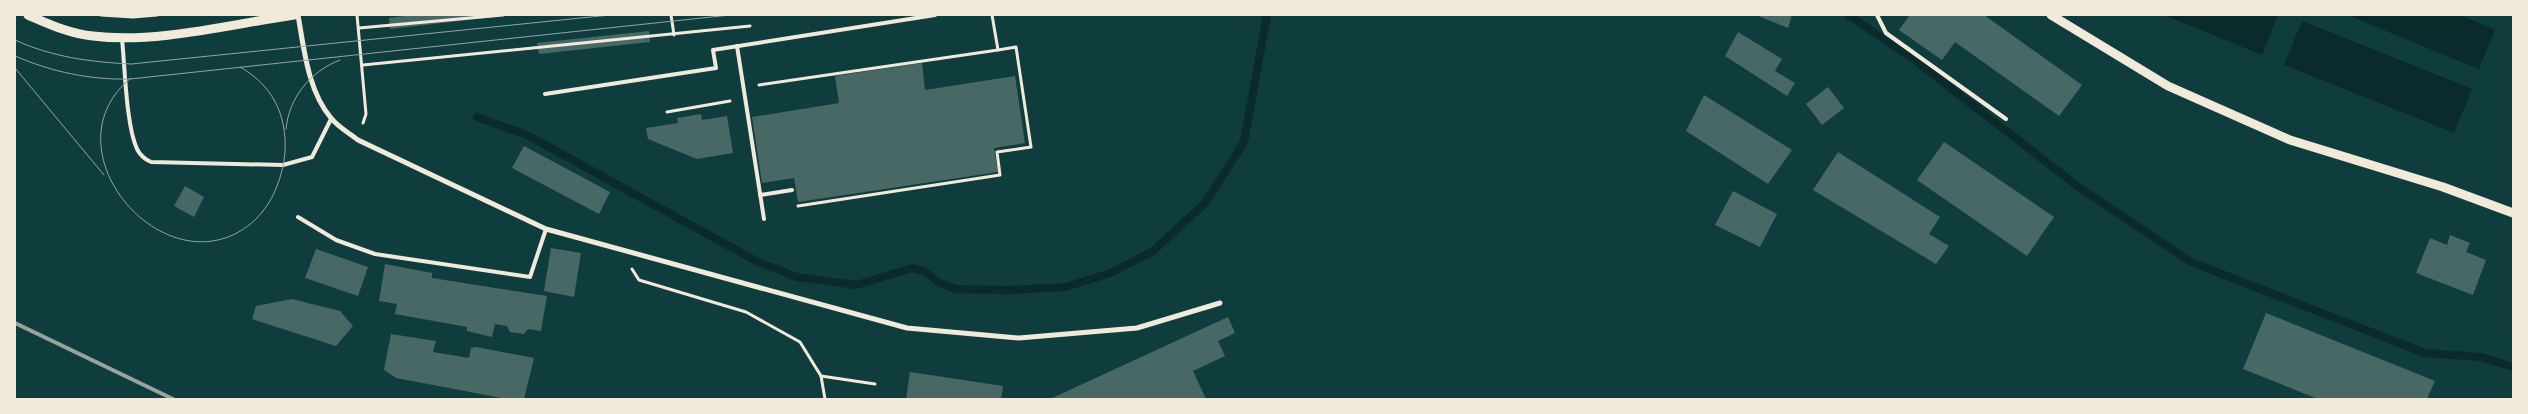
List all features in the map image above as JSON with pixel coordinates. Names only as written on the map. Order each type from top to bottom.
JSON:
[{"type":"street","points":[[28,15],[70,32],[122,38],[294,15]]},
{"type":"street","points":[[298,15],[311,78],[316,92],[331,119],[358,140],[546,229],[907,328],[1019,338],[1137,328],[1220,303]]},
{"type":"street","points":[[2051,15],[2168,86],[2290,140],[2443,187],[2513,213]]},
{"type":"lane","points":[[545,94],[716,68],[713,50],[935,15]]},
{"type":"lane","points":[[1877,15],[1886,33],[2006,119]]},
{"type":"lane","points":[[122,38],[128,109],[135,146],[145,159],[150,162],[283,165],[312,157],[331,119]]},
{"type":"lane","points":[[737,46],[764,219]]},
{"type":"lane","points":[[760,195],[792,190]]},
{"type":"lane","points":[[298,218],[336,240],[374,254],[530,277],[546,229]]},
{"type":"path","points":[[100,15],[133,17],[157,15]]},
{"type":"path","points":[[357,15],[366,114],[358,140]]},
{"type":"path","points":[[358,28],[504,15]]},
{"type":"path","points":[[671,15],[674,34]]},
{"type":"path","points":[[992,15],[998,50]]},
{"type":"path","points":[[363,65],[690,33]]},
{"type":"path","points":[[744,87],[1016,47],[1031,147],[997,152],[1000,175],[763,211]]},
{"type":"path","points":[[667,112],[746,99]]},
{"type":"path","points":[[621,251],[639,280],[746,312],[800,342],[821,376],[825,399]]},
{"type":"path","points":[[821,376],[876,384]]},
{"type":"water","points":[[2164,15],[2278,15],[2262,55]]},
{"type":"water","points":[[2347,15],[2460,15],[2495,30],[2479,69]]},
{"type":"water","points":[[2302,21],[2472,89],[2454,133],[2284,65]]},
{"type":"building","points":[[412,15],[503,16],[390,29],[389,18]]},
{"type":"building","points":[[1756,15],[1792,15],[1788,28]]},
{"type":"building","points":[[1910,15],[1984,15],[2082,85],[2059,116],[1955,42],[1942,60],[1899,30]]},
{"type":"building","points":[[649,31],[650,42],[539,54],[537,43]]},
{"type":"building","points":[[1738,32],[1782,59],[1775,71],[1795,83],[1787,96],[1725,56]]},
{"type":"building","points":[[922,63],[925,90],[1015,76],[1025,143],[994,148],[998,172],[798,202],[794,178],[762,183],[752,117],[839,103],[835,76]]},
{"type":"building","points":[[1828,87],[1844,108],[1822,125],[1806,104]]},
{"type":"building","points":[[1704,95],[1792,150],[1768,184],[1686,131]]},
{"type":"building","points":[[701,114],[702,120],[727,116],[733,153],[697,159],[648,139],[646,128],[678,123],[677,118]]},
{"type":"building","points":[[1944,142],[2054,217],[2027,256],[1917,180]]},
{"type":"building","points":[[524,146],[610,192],[599,214],[512,168]]},
{"type":"building","points":[[1838,152],[1940,217],[1929,234],[1949,246],[1936,264],[1813,190]]},
{"type":"building","points":[[185,186],[204,197],[194,217],[174,206]]},
{"type":"building","points":[[1733,191],[1777,214],[1760,247],[1715,225]]},
{"type":"building","points":[[2450,235],[2470,243],[2466,252],[2486,260],[2473,295],[2416,273],[2430,238],[2447,245]]},
{"type":"building","points":[[551,248],[581,253],[574,297],[544,291]]},
{"type":"building","points":[[316,249],[368,267],[358,296],[305,278]]},
{"type":"building","points":[[385,264],[432,273],[432,278],[547,296],[541,331],[528,329],[524,334],[510,332],[507,326],[495,324],[492,337],[467,331],[467,327],[395,314],[397,304],[379,301]]},
{"type":"building","points":[[292,299],[340,311],[353,326],[336,346],[252,319],[256,306]]},
{"type":"building","points":[[2266,313],[2435,381],[2427,399],[2318,399],[2243,369]]},
{"type":"building","points":[[1228,317],[1235,333],[1218,341],[1225,356],[1193,371],[1206,399],[1050,399]]},
{"type":"building","points":[[391,334],[436,341],[433,352],[469,358],[471,348],[476,347],[534,358],[524,399],[507,399],[396,378],[384,370]]},
{"type":"building","points":[[910,372],[1003,386],[1001,399],[906,399]]},
{"type":"waterway","points":[[477,117],[527,135],[758,262],[797,277],[856,285],[912,268],[924,271],[939,283],[956,289],[1009,290],[1065,287],[1111,273],[1153,251],[1205,203],[1244,142],[1267,15]]},
{"type":"waterway","points":[[1848,15],[1916,61],[2080,188],[2191,262],[2425,353],[2481,357],[2513,367]]},
{"type":"tram line","points":[[15,40],[57,55],[101,62],[131,64],[610,15]]},
{"type":"tram line","points":[[15,56],[71,74],[100,78],[130,79],[730,15]]},
{"type":"tram line","points":[[286,129],[292,106],[303,87],[320,71],[340,60]]},
{"type":"tram line","points":[[131,78],[107,108],[101,142],[109,175],[128,205],[155,228],[188,241],[222,239],[255,220],[267,206],[276,189],[285,152],[283,125],[275,102],[261,83],[240,67]]},
{"type":"tram line","points":[[15,68],[104,175]]},
{"type":"railway","points":[[15,323],[173,399]]}]
